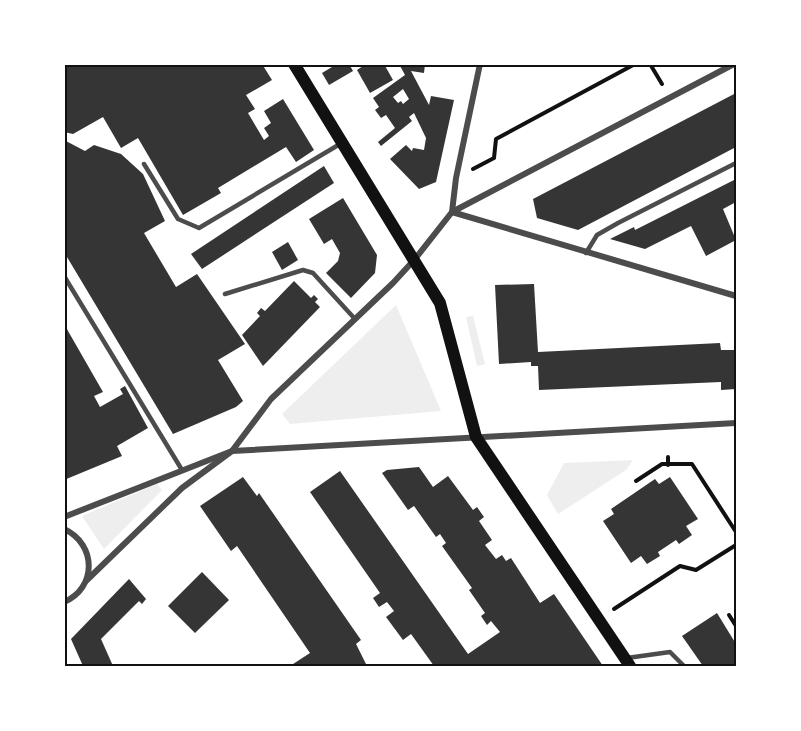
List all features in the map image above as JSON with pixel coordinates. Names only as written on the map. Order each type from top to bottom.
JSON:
[{"type":"main road","points":[[294,64],[416,259],[440,303],[476,437],[627,662]]},
{"type":"street","points":[[452,212],[456,178],[480,64]]},
{"type":"street","points":[[87,580],[182,488],[232,451],[271,399],[416,259],[452,212],[734,64]]},
{"type":"street","points":[[452,212],[736,296]]},
{"type":"street","points":[[64,517],[232,451],[736,423]]},
{"type":"street","points":[[64,529],[82,542],[88,554],[90,567],[81,591],[64,602]]},
{"type":"lane","points":[[144,164],[178,219],[199,228],[343,142]]},
{"type":"lane","points":[[586,253],[597,235],[736,163]]},
{"type":"lane","points":[[225,294],[303,270],[313,273],[355,319]]},
{"type":"lane","points":[[64,276],[182,471]]},
{"type":"lane","points":[[627,662],[670,652],[684,666]]},
{"type":"path","points":[[456,178],[494,158],[496,139],[635,64]]},
{"type":"path","points":[[650,64],[671,98]]},
{"type":"path","points":[[668,457],[668,465]]},
{"type":"path","points":[[636,481],[652,468],[662,464],[692,464],[736,532]]},
{"type":"path","points":[[598,619],[680,566],[696,570],[736,545]]},
{"type":"path","points":[[729,615],[736,626]]},
{"type":"shaded area","points":[[396,305],[441,411],[290,424],[282,414]]},
{"type":"shaded area","points":[[473,316],[485,364],[477,366],[466,317]]},
{"type":"shaded area","points":[[633,460],[626,470],[558,514],[547,495],[564,463]]},
{"type":"shaded area","points":[[157,484],[162,490],[104,549],[82,516]]},
{"type":"building","points":[[64,64],[262,64],[272,80],[246,95],[255,109],[248,113],[264,140],[269,136],[264,128],[271,123],[264,111],[283,99],[314,150],[296,162],[286,147],[218,188],[221,193],[183,215],[138,138],[121,148],[103,117],[73,134],[64,132]]},
{"type":"building","points":[[337,64],[349,64],[353,71],[329,85],[322,73]]},
{"type":"building","points":[[366,64],[384,64],[393,80],[370,93],[357,70]]},
{"type":"building","points":[[399,64],[425,64],[424,73],[411,71],[429,105],[431,96],[454,100],[436,182],[419,189],[390,159],[406,145],[412,151],[413,148],[424,150],[426,138],[414,113],[409,117],[412,121],[381,146],[378,142],[395,128],[386,115],[381,118],[375,110],[379,107],[373,98],[405,75]],"holes":[[[403,89],[409,99],[403,104],[401,101],[398,103],[393,97]]]},
{"type":"building","points":[[736,93],[736,147],[578,230],[537,218],[533,199]]},
{"type":"building","points":[[64,140],[85,151],[94,145],[121,154],[143,174],[165,221],[144,233],[176,287],[197,274],[245,344],[218,360],[243,401],[236,407],[173,434],[64,252]]},
{"type":"building","points":[[324,166],[334,183],[202,269],[191,254]]},
{"type":"building","points":[[736,179],[736,202],[723,209],[736,240],[706,256],[691,226],[645,249],[610,239],[634,227],[635,230]]},
{"type":"building","points":[[343,198],[377,255],[375,273],[351,298],[326,273],[338,261],[340,253],[332,239],[324,244],[309,219]]},
{"type":"building","points":[[288,242],[298,260],[282,270],[272,252]]},
{"type":"building","points":[[294,281],[311,298],[314,295],[318,299],[315,302],[320,307],[263,366],[242,335],[260,316],[257,313],[261,308],[265,311]]},
{"type":"building","points":[[534,284],[538,352],[720,343],[721,350],[736,350],[736,389],[721,390],[721,382],[539,390],[538,366],[531,366],[531,362],[499,364],[495,285]]},
{"type":"building","points":[[64,324],[103,392],[94,396],[100,407],[123,394],[120,389],[125,386],[148,428],[117,446],[122,456],[64,480]]},
{"type":"building","points":[[419,467],[433,487],[448,476],[473,510],[477,507],[484,517],[479,521],[492,540],[485,545],[496,559],[502,555],[506,561],[511,558],[540,603],[554,594],[603,666],[434,666],[411,634],[403,640],[386,617],[394,611],[387,602],[379,607],[373,598],[380,593],[310,492],[340,471],[468,654],[500,632],[491,621],[487,625],[481,616],[485,613],[469,590],[472,588],[442,546],[446,543],[440,534],[436,537],[414,506],[408,510],[382,473],[387,470]]},
{"type":"building","points":[[243,477],[257,496],[259,493],[361,640],[356,644],[367,666],[290,666],[310,653],[237,546],[231,551],[200,506]]},
{"type":"building","points":[[670,477],[698,519],[686,526],[692,535],[679,544],[676,540],[658,552],[660,556],[647,564],[641,556],[631,563],[603,521],[614,514],[611,509],[655,479],[659,484]]},
{"type":"building","points":[[202,572],[229,600],[195,633],[168,606]]},
{"type":"building","points":[[129,579],[146,599],[142,604],[139,601],[101,639],[113,666],[83,666],[71,639]]},
{"type":"building","points":[[717,613],[736,644],[736,666],[703,666],[682,636]]}]
